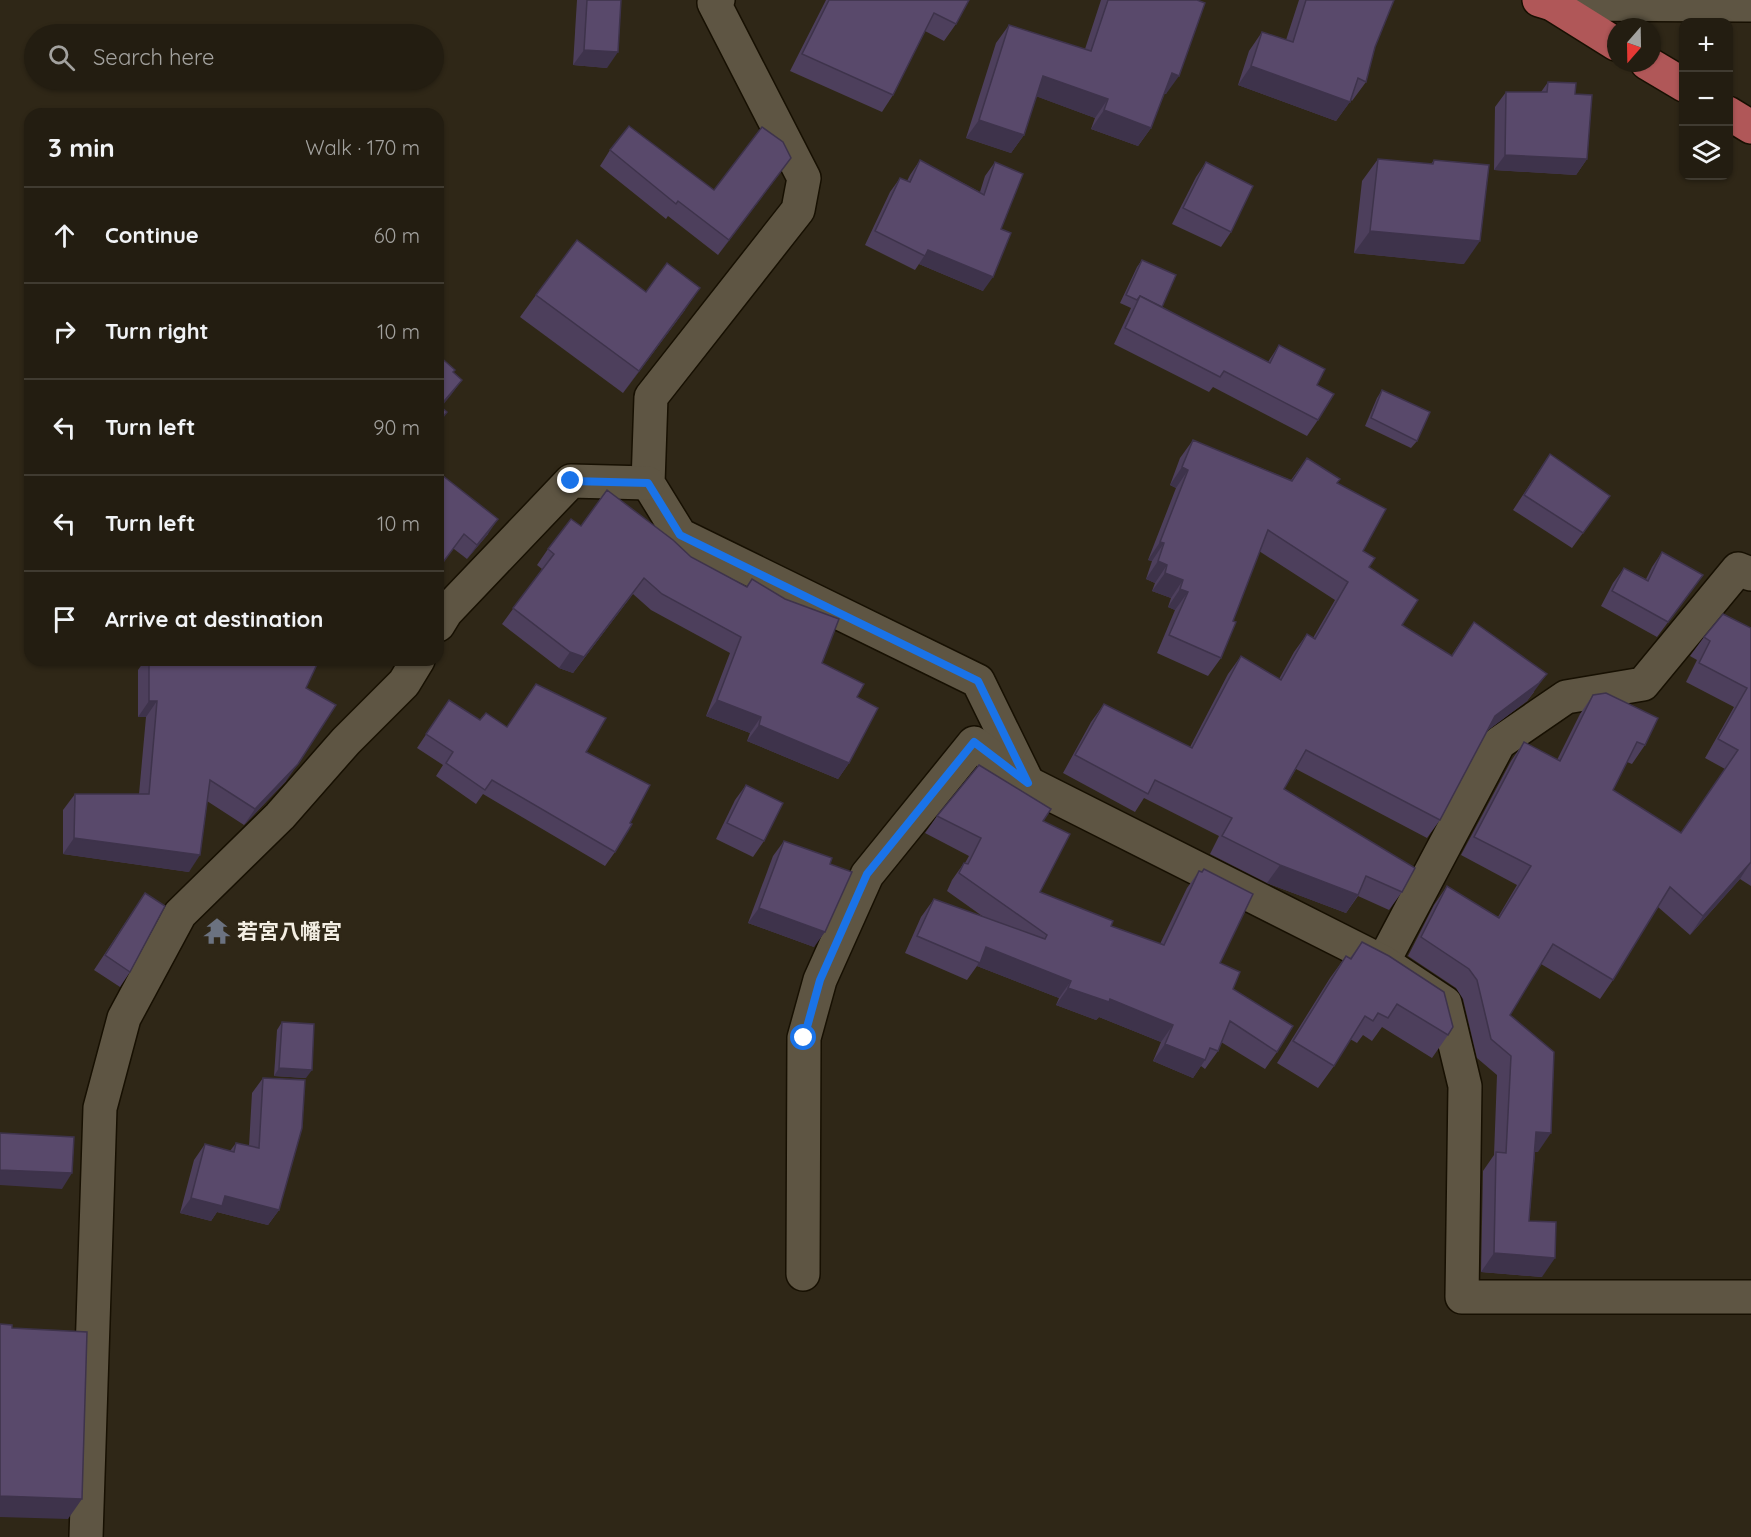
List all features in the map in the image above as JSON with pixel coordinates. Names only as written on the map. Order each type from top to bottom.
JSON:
[{"type":"main road","points":[[1546,2],[1607,39]]},
{"type":"main road","points":[[1661,72],[1679,83]]},
{"type":"main road","points":[[1733,116],[1751,127]]},
{"type":"street","points":[[718,0],[714,3],[804,178],[798,210],[651,397],[648,483],[680,535],[978,681],[1028,783]]},
{"type":"street","points":[[1546,2],[1751,4]]},
{"type":"street","points":[[444,615],[571,481],[648,483]]},
{"type":"street","points":[[1383,962],[1499,743],[1566,697],[1643,684],[1738,569],[1751,574]]},
{"type":"street","points":[[86,1537],[100,1108],[124,1018],[180,914],[280,816],[346,741],[404,683],[414,666]]},
{"type":"street","points":[[803,1274],[804,1038],[820,980],[867,874],[974,742],[1028,783],[1383,962],[1445,1003],[1465,1086],[1462,1297],[1751,1298]]},
{"type":"building","points":[[587,0],[621,0],[618,52],[584,50]]},
{"type":"building","points":[[829,0],[969,0],[956,24],[934,13],[893,95],[802,54]]},
{"type":"building","points":[[1108,0],[1197,0],[1205,3],[1179,76],[1172,73],[1151,128],[1104,110],[1108,99],[1043,76],[1024,135],[979,120],[1009,25],[1091,51]]},
{"type":"building","points":[[1306,0],[1394,0],[1375,47],[1366,82],[1358,78],[1350,102],[1251,66],[1262,32],[1293,42]]},
{"type":"building","points":[[1548,82],[1576,83],[1575,94],[1592,95],[1587,159],[1505,155],[1506,92],[1547,92]]},
{"type":"building","points":[[629,126],[714,190],[762,127],[783,142],[791,158],[729,240],[678,201],[676,204],[610,150]]},
{"type":"building","points":[[1378,159],[1433,164],[1434,160],[1489,165],[1480,241],[1370,231]]},
{"type":"building","points":[[920,160],[984,195],[995,162],[1023,174],[1001,229],[1011,233],[993,277],[928,250],[925,256],[875,231],[900,178],[910,182]]},
{"type":"building","points":[[1206,162],[1253,186],[1231,232],[1183,208]]},
{"type":"building","points":[[577,240],[646,292],[667,263],[700,288],[639,371],[536,295]]},
{"type":"building","points":[[1142,260],[1176,275],[1162,307],[1140,296],[1137,300],[1126,295]]},
{"type":"building","points":[[1140,296],[1270,363],[1279,345],[1325,369],[1317,385],[1334,394],[1318,420],[1224,371],[1220,377],[1125,328]]},
{"type":"building","points":[[444,360],[462,380],[444,401]]},
{"type":"building","points":[[1382,390],[1430,412],[1417,441],[1371,418]]},
{"type":"building","points":[[1193,440],[1292,481],[1307,458],[1340,479],[1337,483],[1386,509],[1363,551],[1375,558],[1369,567],[1418,600],[1402,625],[1452,656],[1474,622],[1547,674],[1539,683],[1495,716],[1440,820],[1306,750],[1284,789],[1415,868],[1402,892],[1366,876],[1358,895],[1280,865],[1222,836],[1232,818],[1155,780],[1148,794],[1075,755],[1104,704],[1192,748],[1241,656],[1281,680],[1307,634],[1315,639],[1348,582],[1268,530],[1221,658],[1169,635],[1188,592],[1180,589],[1183,580],[1165,573],[1167,565],[1158,561],[1164,543],[1160,542],[1188,470],[1182,467]]},
{"type":"building","points":[[1550,454],[1610,496],[1583,533],[1524,495]]},
{"type":"building","points":[[444,477],[498,519],[477,545],[464,534],[444,561]]},
{"type":"building","points":[[607,490],[673,540],[691,557],[747,587],[752,579],[785,599],[839,619],[822,663],[864,684],[857,697],[878,708],[849,763],[759,725],[761,717],[717,700],[741,637],[662,594],[644,578],[584,657],[570,652],[513,608],[554,554],[548,549],[571,519],[581,526]]},
{"type":"building","points":[[1662,552],[1703,575],[1668,622],[1612,591],[1624,568],[1648,581]]},
{"type":"building","points":[[1723,614],[1751,628],[1751,862],[1703,916],[1670,887],[1613,980],[1553,944],[1510,1015],[1554,1052],[1551,1133],[1536,1132],[1529,1221],[1556,1222],[1555,1258],[1494,1253],[1496,1152],[1506,1153],[1511,1056],[1491,1039],[1477,980],[1469,969],[1421,937],[1447,886],[1499,918],[1531,866],[1474,837],[1524,742],[1560,761],[1593,695],[1606,693],[1658,718],[1645,745],[1637,742],[1613,790],[1681,833],[1738,750],[1718,739],[1747,688],[1699,663],[1710,641],[1704,637]]},
{"type":"building","points":[[149,666],[316,666],[306,688],[336,705],[298,764],[255,809],[210,780],[200,855],[74,838],[75,794],[149,794],[157,701],[149,701]]},
{"type":"building","points":[[536,684],[606,718],[586,752],[650,785],[630,823],[632,824],[615,852],[492,780],[485,790],[446,763],[453,752],[426,734],[449,700],[480,720],[486,713],[507,727]]},
{"type":"building","points":[[979,765],[1051,809],[1043,821],[1070,834],[1040,892],[1113,921],[1111,926],[1164,945],[1199,871],[1202,872],[1204,869],[1253,894],[1220,963],[1240,972],[1233,989],[1293,1026],[1277,1052],[1230,1021],[1218,1051],[1210,1048],[1205,1060],[1165,1044],[1173,1025],[1110,999],[1109,1002],[1068,988],[1071,981],[986,947],[980,963],[917,936],[934,899],[1045,939],[1047,935],[959,873],[964,863],[968,864],[981,838],[937,816]]},
{"type":"building","points":[[746,785],[783,803],[764,841],[727,823]]},
{"type":"building","points":[[784,841],[832,858],[830,864],[852,872],[825,932],[759,908]]},
{"type":"building","points":[[145,893],[165,906],[130,972],[105,955]]},
{"type":"building","points":[[1362,942],[1389,956],[1444,992],[1453,1027],[1448,1035],[1397,1004],[1388,1018],[1378,1013],[1373,1021],[1365,1016],[1334,1066],[1293,1041],[1346,956],[1351,959]]},
{"type":"building","points":[[282,1022],[314,1024],[312,1070],[279,1068]]},
{"type":"building","points":[[263,1078],[305,1080],[302,1128],[279,1210],[225,1196],[222,1206],[191,1198],[205,1144],[234,1152],[236,1143],[259,1148]]},
{"type":"building","points":[[0,1133],[74,1137],[72,1173],[0,1170]]},
{"type":"building","points":[[0,1324],[12,1325],[12,1328],[87,1332],[82,1499],[0,1496]]},
{"type":"place","name":"若宮八幡宮","points":[[217,931]]},
{"type":"route","points":[[571,481],[648,483],[680,535],[978,681],[1028,783],[974,742],[899,838],[867,874],[820,980],[804,1038]]}]
